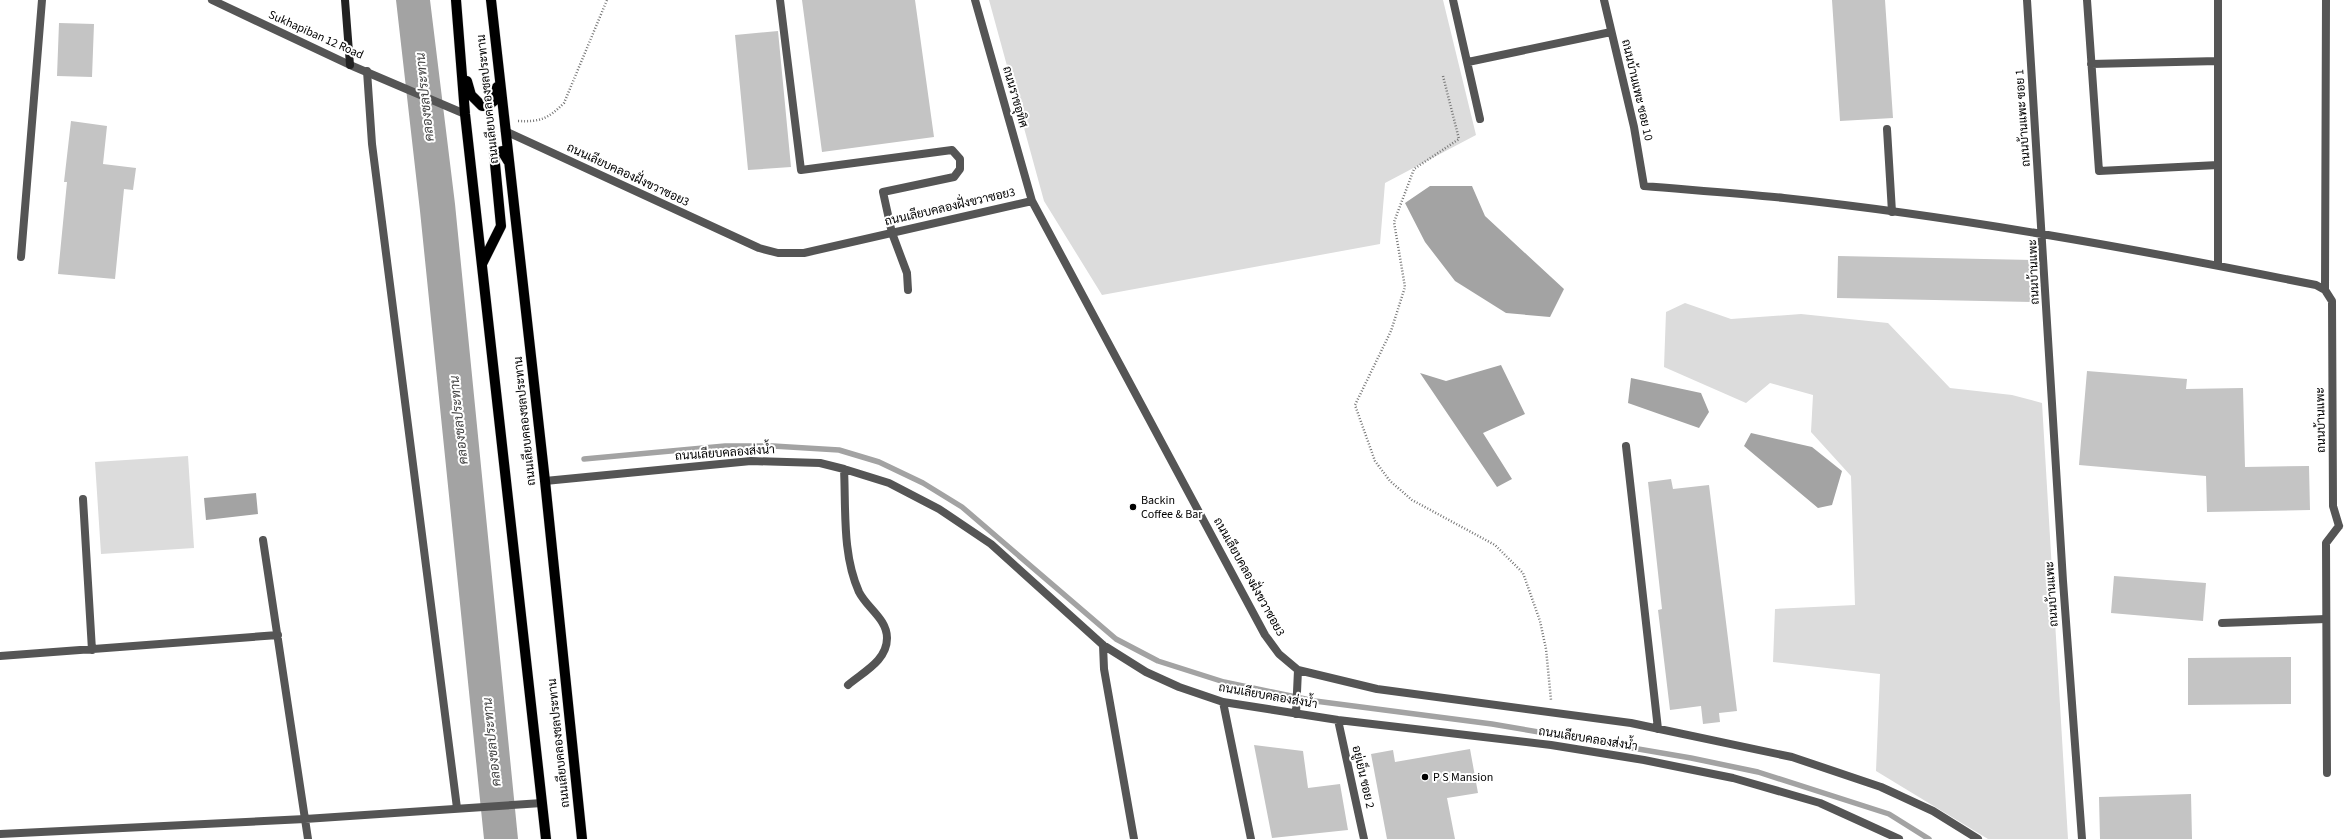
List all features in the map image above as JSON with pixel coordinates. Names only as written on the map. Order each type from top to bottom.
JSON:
[{"type":"main road","points":[[345,0],[350,64]]},
{"type":"main road","name":"ถนนเลียบคลองชลประทาน","points":[[456,0],[465,114],[546,839]]},
{"type":"main road","name":"ถนนเลียบคลองชลประทาน","points":[[491,0],[545,481],[582,839]]},
{"type":"main road","points":[[461,55],[471,95],[479,104],[486,106],[495,100],[496,55]]},
{"type":"main road","points":[[482,264],[501,226],[494,153],[502,151],[508,162]]},
{"type":"street","points":[[21,257],[42,0]]},
{"type":"street","name":"Sukhapiban 12 Road","points":[[212,0],[350,64],[465,114]]},
{"type":"street","points":[[780,0],[801,170],[952,150],[960,159],[960,169],[954,177],[882,192],[892,233],[907,273],[908,290]]},
{"type":"street","name":"ถนนราชอุทิศ","points":[[975,0],[1032,200]]},
{"type":"street","points":[[1453,0],[1480,119]]},
{"type":"street","name":"ถนนบ้านแพะ ซอย 10","points":[[1604,0],[1610,32],[1634,127],[1644,186],[1783,198],[1892,212]]},
{"type":"street","name":"ถนนบ้านแพะ ซอย 1","points":[[2027,0],[2043,234]]},
{"type":"street","points":[[2087,0],[2099,171],[2218,165]]},
{"type":"street","points":[[2218,0],[2218,265]]},
{"type":"street","points":[[2325,290],[2326,0]]},
{"type":"street","points":[[1468,62],[1610,32]]},
{"type":"street","points":[[2091,64],[2218,61]]},
{"type":"street","points":[[367,71],[372,144],[457,808]]},
{"type":"street","points":[[1886,129],[1892,212],[2043,234]]},
{"type":"street","name":"ถนนเลียบคลองฝั่งขวาซอย3","points":[[505,131],[759,248],[778,253],[804,253],[1032,200],[1265,635],[1279,654],[1298,670]]},
{"type":"street","name":"ถนนบ้านแพะ","points":[[2082,839],[2063,581],[2043,234],[2218,265],[2316,285],[2325,290],[2332,301],[2333,506],[2343,526]]},
{"type":"street","points":[[1626,446],[1658,729]]},
{"type":"street","name":"ถนนเลียบคลองส่งน้ำ","points":[[545,481],[751,461],[820,463],[844,469],[890,483],[946,513],[991,544],[1103,645],[1146,672],[1223,702],[1338,720],[1551,745],[1644,760],[1733,778],[1820,803],[1899,839]]},
{"type":"street","points":[[844,469],[848,553],[860,592],[882,622],[887,637],[885,648],[876,665],[848,685]]},
{"type":"street","points":[[83,499],[92,650]]},
{"type":"street","points":[[2327,773],[2326,543],[2343,526]]},
{"type":"street","points":[[263,540],[308,839]]},
{"type":"street","points":[[2222,623],[2326,619]]},
{"type":"street","points":[[0,656],[278,635]]},
{"type":"street","points":[[1103,645],[1104,669],[1134,839]]},
{"type":"street","points":[[1296,714],[1298,670]]},
{"type":"street","name":"ถนนเลียบคลองส่งน้ำ","points":[[1298,670],[1377,689],[1552,712],[1658,729],[1792,757],[1881,787],[1933,811],[1978,839]]},
{"type":"street","points":[[1223,702],[1251,839]]},
{"type":"street","name":"อยู่เย็น ซอย 2","points":[[1338,720],[1364,839]]},
{"type":"street","points":[[0,834],[305,819],[542,803]]},
{"type":"path","points":[[504,120],[536,122],[552,115],[564,103],[607,0]]},
{"type":"path","points":[[1443,76],[1459,139],[1414,169],[1394,222],[1405,287],[1392,331],[1355,405],[1375,461],[1390,481],[1412,500],[1495,545],[1523,573],[1540,621],[1546,649],[1552,712]]},
{"type":"shaded area","points":[[989,0],[1443,0],[1476,135],[1385,183],[1380,244],[1102,295],[1044,201]]},
{"type":"shaded area","points":[[1685,303],[1731,319],[1801,314],[1888,323],[1950,388],[2012,395],[2042,403],[2068,839],[1988,839],[1876,771],[1880,674],[1773,662],[1775,609],[1855,605],[1851,476],[1811,432],[1813,395],[1770,383],[1746,403],[1664,367],[1666,312]]},
{"type":"shaded area","points":[[188,456],[194,548],[101,554],[95,462]]},
{"type":"water","name":"คลองชลประทาน","points":[[396,0],[430,0],[455,204],[518,839],[484,839],[420,211]]},
{"type":"water","points":[[1430,186],[1472,186],[1485,216],[1564,289],[1550,317],[1506,313],[1455,281],[1425,242],[1405,203]]},
{"type":"water","points":[[1501,365],[1525,414],[1483,433],[1512,479],[1497,487],[1420,373],[1446,381]]},
{"type":"water","points":[[1631,378],[1701,393],[1709,412],[1699,428],[1628,403]]},
{"type":"water","points":[[1751,433],[1812,447],[1842,471],[1832,505],[1818,508],[1744,446]]},
{"type":"water","points":[[256,493],[258,514],[206,520],[204,498]]},
{"type":"building","points":[[802,0],[915,0],[934,137],[822,152]]},
{"type":"building","points":[[1832,0],[1885,0],[1893,118],[1840,121]]},
{"type":"building","points":[[59,23],[94,24],[92,77],[57,76]]},
{"type":"building","points":[[778,31],[791,167],[748,170],[735,35]]},
{"type":"building","points":[[71,121],[107,126],[103,164],[136,168],[133,190],[124,189],[115,279],[58,274],[67,182],[64,182]]},
{"type":"building","points":[[1838,256],[2033,260],[2032,302],[1837,298]]},
{"type":"building","points":[[2087,371],[2187,379],[2186,389],[2243,388],[2245,467],[2309,466],[2310,510],[2207,512],[2206,476],[2079,465]]},
{"type":"building","points":[[1671,479],[1673,489],[1709,485],[1737,711],[1719,713],[1720,722],[1703,724],[1701,706],[1670,710],[1658,610],[1662,609],[1648,482]]},
{"type":"building","points":[[2114,576],[2206,583],[2203,621],[2111,613]]},
{"type":"building","points":[[2291,657],[2291,704],[2188,705],[2188,658]]},
{"type":"building","points":[[1254,745],[1303,751],[1308,788],[1340,784],[1348,830],[1272,838]]},
{"type":"building","name":"P S Mansion","points":[[1470,749],[1478,793],[1447,798],[1455,839],[1387,839],[1371,754],[1393,750],[1395,762]]},
{"type":"building","points":[[2191,794],[2192,839],[2100,839],[2099,797]]},
{"type":"waterway","points":[[584,459],[725,446],[773,446],[839,450],[879,462],[923,483],[962,507],[1116,639],[1158,661],[1224,682],[1315,701],[1492,724],[1691,758],[1758,772],[1889,814],[1929,839]]},
{"type":"place","name":"Backin Coffee & Bar","points":[[1133,507]]},
{"type":"place","name":"P S Mansion","points":[[1425,777]]}]
